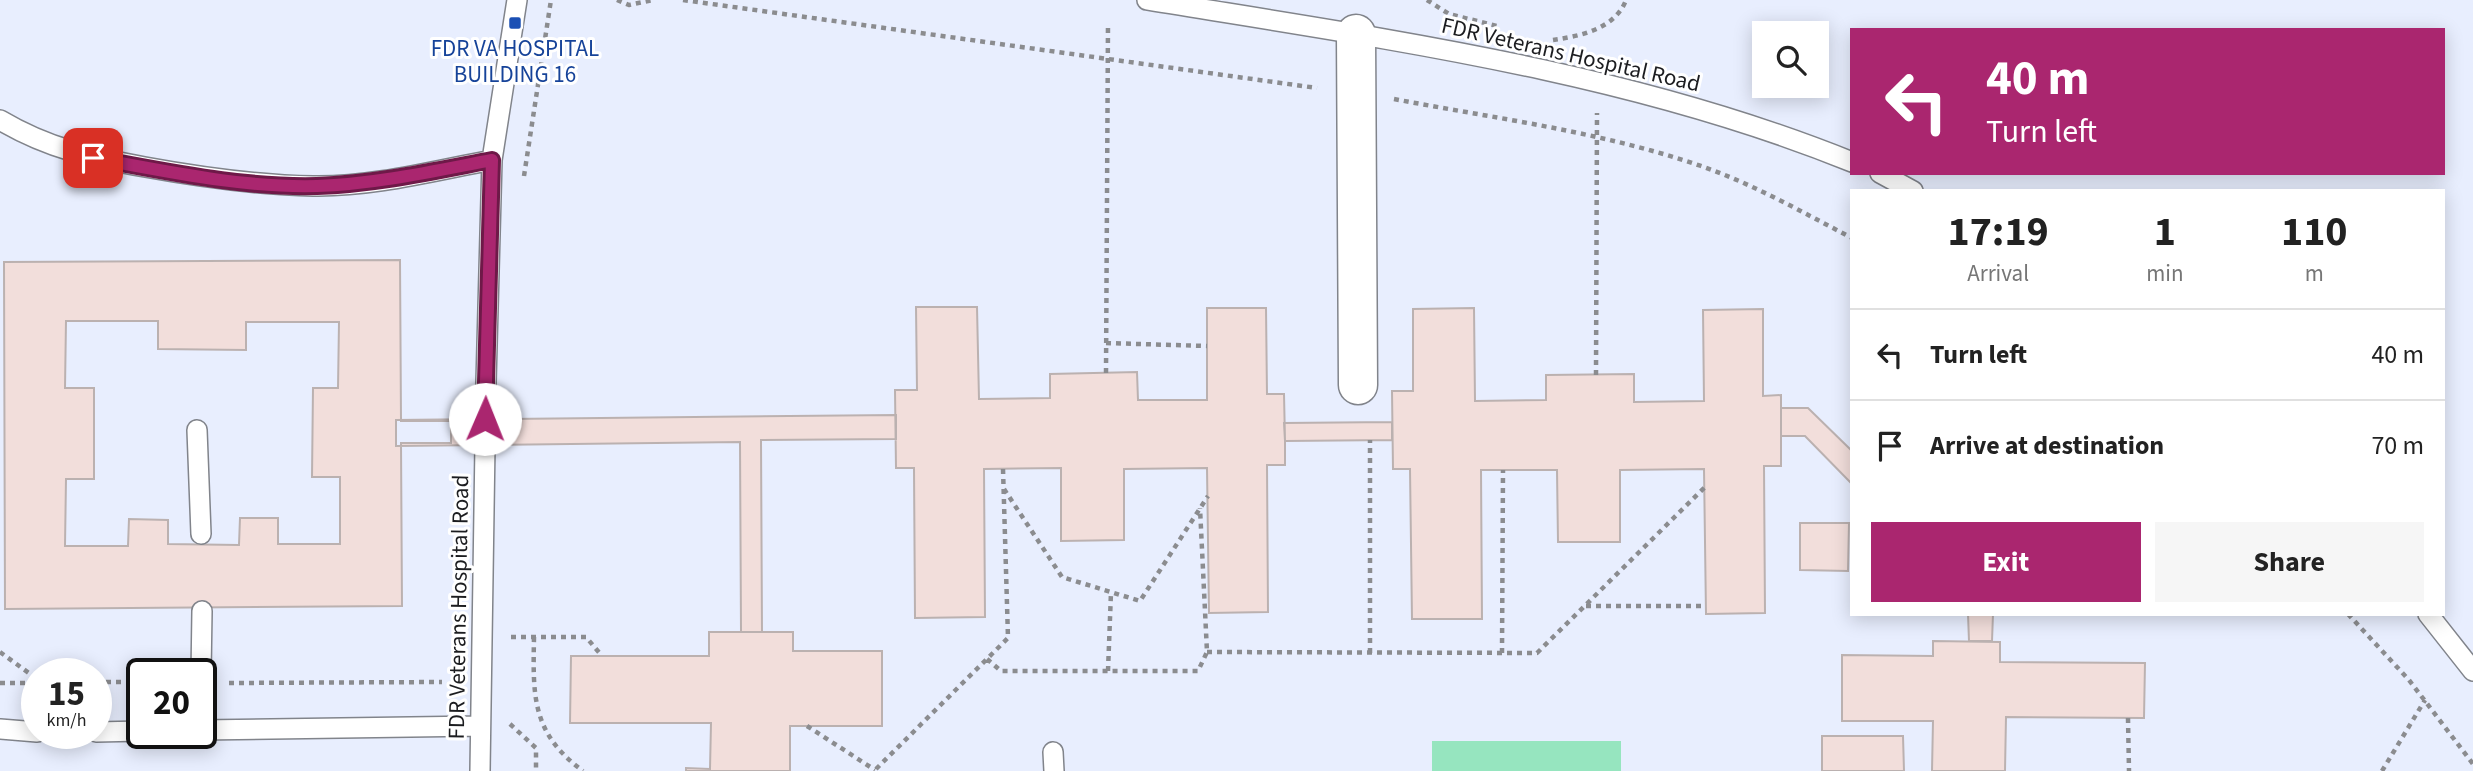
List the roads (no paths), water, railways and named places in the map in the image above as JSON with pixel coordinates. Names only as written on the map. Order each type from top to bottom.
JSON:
[{"type":"street","points":[[1356,34],[1358,385]]},
{"type":"lane","points":[[485,419],[492,160],[517,0]]},
{"type":"lane","name":"FDR Veterans Hospital Road","points":[[1147,0],[1493,57],[1722,115],[1776,131],[1850,161]]},
{"type":"lane","points":[[0,120],[32,139],[71,153],[240,182],[316,186],[390,180],[492,160]]},
{"type":"lane","points":[[1884,175],[1909,189]]},
{"type":"lane","points":[[197,430],[201,534]]},
{"type":"lane","name":"FDR Veterans Hospital Road","points":[[480,771],[485,445]]},
{"type":"lane","points":[[201,658],[202,611]]},
{"type":"lane","points":[[2430,616],[2473,671]]},
{"type":"lane","points":[[217,730],[480,726]]},
{"type":"lane","points":[[0,729],[21,731]]},
{"type":"place","name":"FDR VA HOSPITAL BUILDING 16","points":[[515,23]]}]
